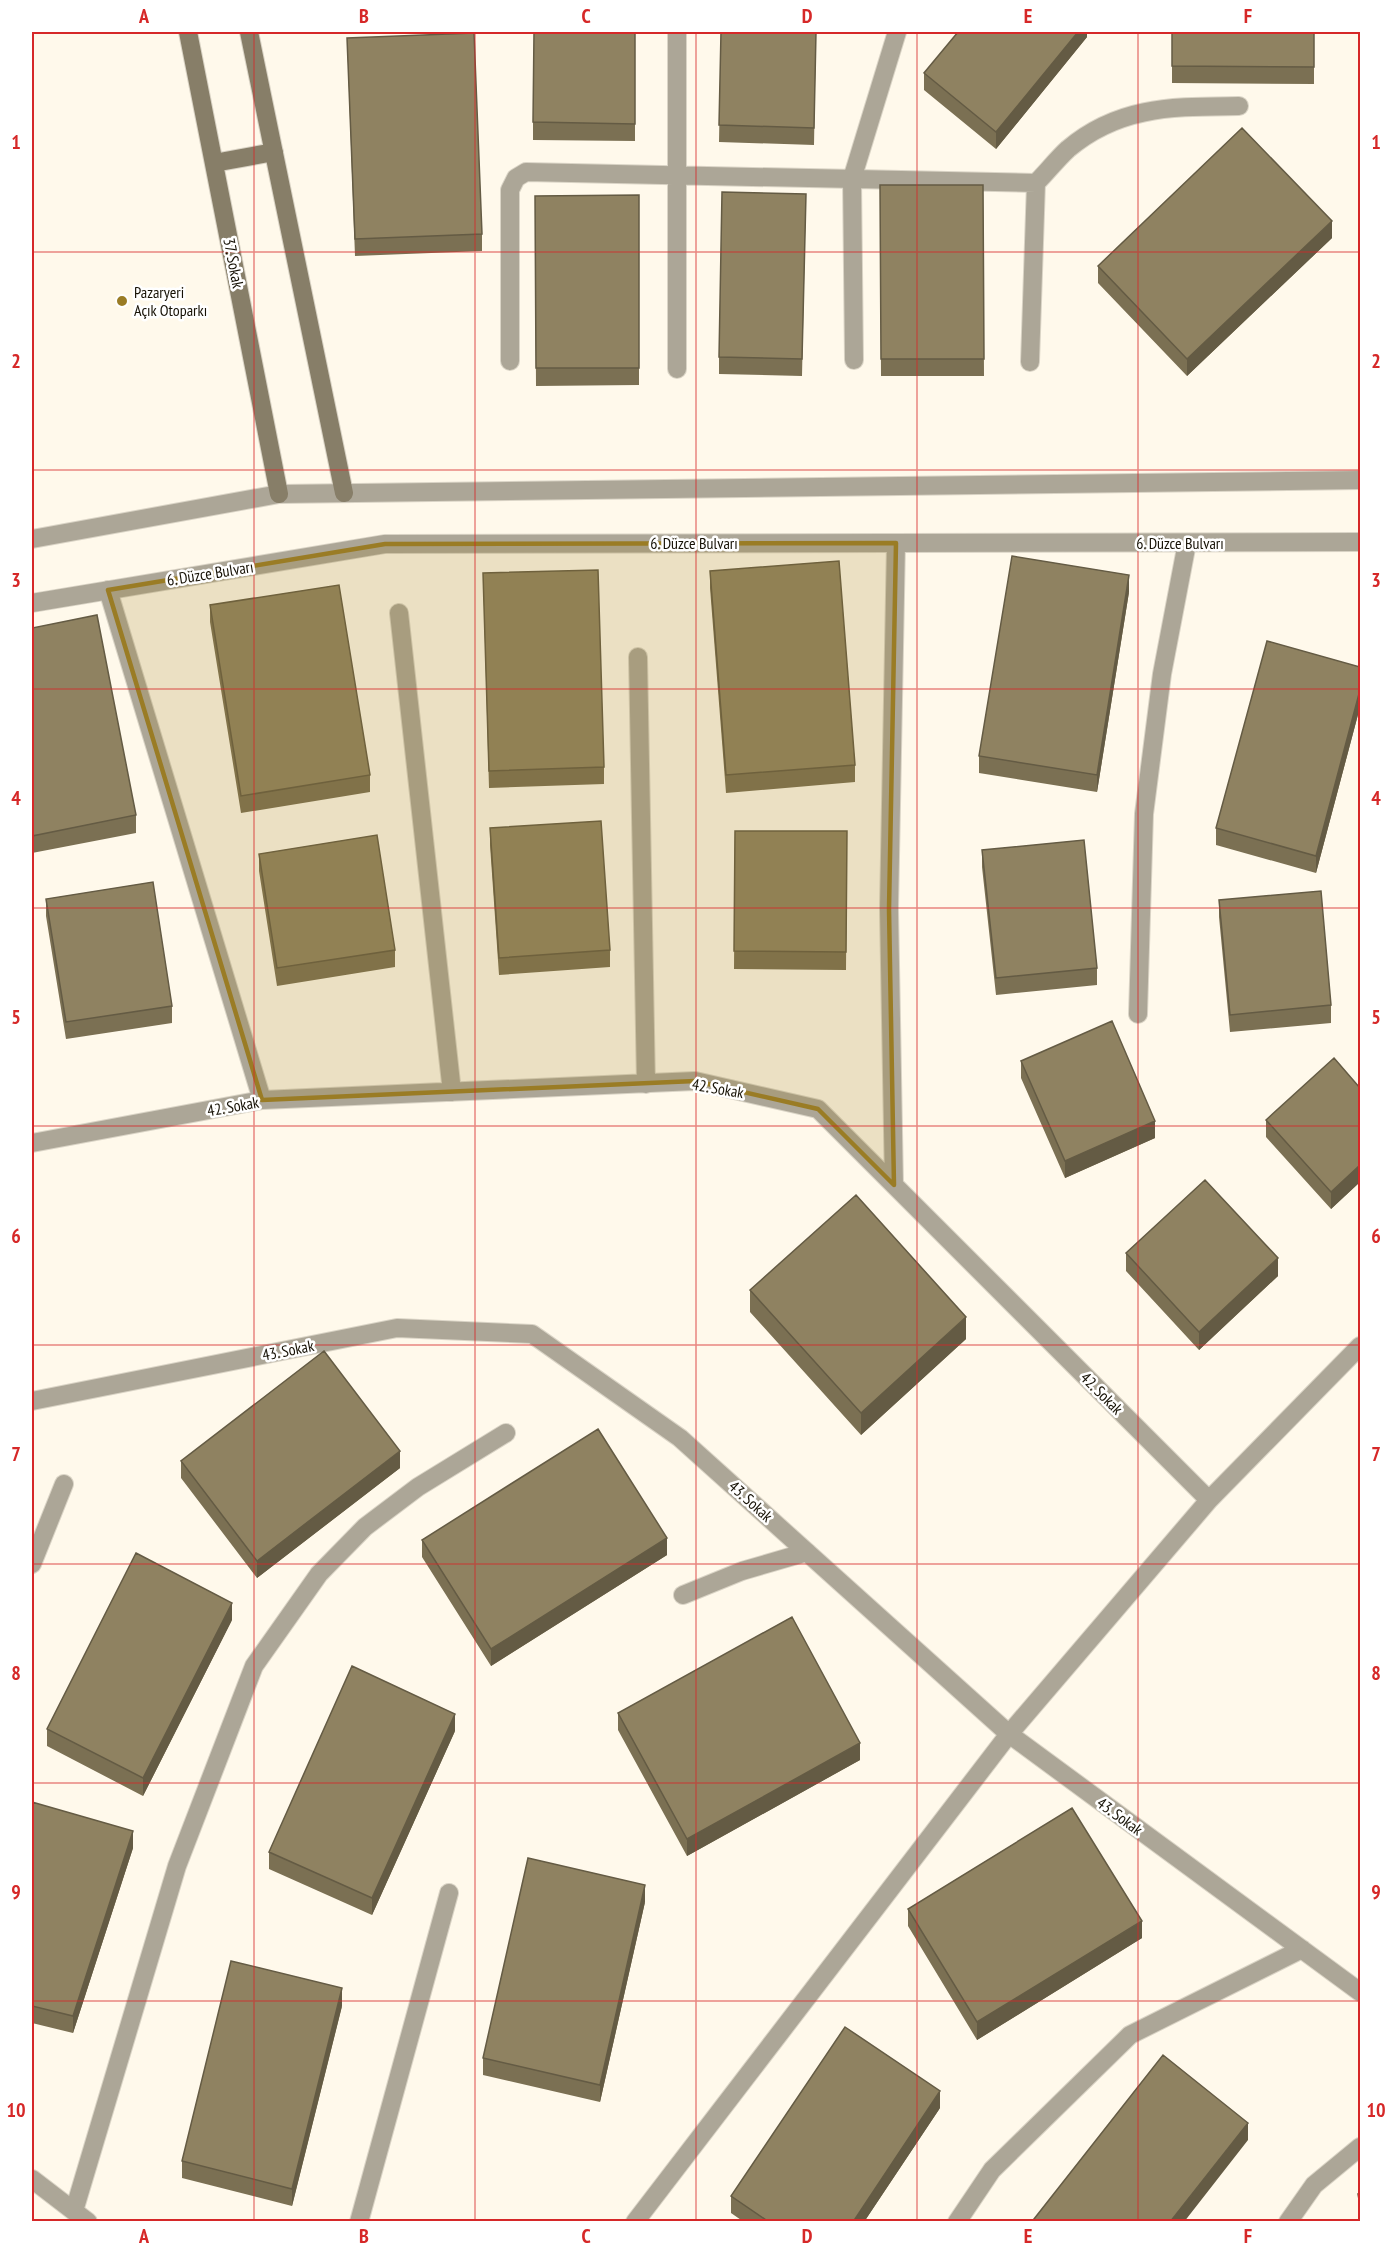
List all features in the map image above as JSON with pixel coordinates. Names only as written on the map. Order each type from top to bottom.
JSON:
[{"type":"main road","name":"37. Sokak","points":[[188,32],[279,494]]},
{"type":"main road","points":[[249,32],[344,493]]},
{"type":"main road","points":[[214,164],[274,152]]},
{"type":"street","points":[[677,369],[678,32]]},
{"type":"street","points":[[854,360],[852,179],[897,32]]},
{"type":"street","points":[[1030,362],[1036,183],[1068,150],[1089,135],[1138,113],[1167,107],[1239,106]]},
{"type":"street","points":[[510,361],[510,190],[516,178],[526,172],[1036,183]]},
{"type":"street","points":[[32,539],[279,494],[1360,480]]},
{"type":"street","name":"6. Düzce Bulvarı","points":[[32,603],[385,544],[1360,542]]},
{"type":"street","points":[[894,1185],[889,909],[896,543]]},
{"type":"street","points":[[1138,1014],[1144,814],[1162,674],[1187,543]]},
{"type":"street","points":[[108,590],[262,1100]]},
{"type":"street","points":[[399,613],[452,1092]]},
{"type":"street","points":[[638,657],[646,1084]]},
{"type":"street","name":"42. Sokak","points":[[32,1143],[262,1100],[695,1081],[818,1109],[1209,1500]]},
{"type":"street","name":"43. Sokak","points":[[32,1401],[397,1328],[532,1334],[680,1438],[1009,1734],[1360,1992]]},
{"type":"street","points":[[635,2222],[1009,1734],[1209,1500],[1360,1346]]},
{"type":"street","points":[[32,2179],[81,2216],[177,1866],[254,1666],[319,1574],[365,1527],[418,1487],[506,1433]]},
{"type":"street","points":[[32,1564],[64,1484]]},
{"type":"street","points":[[683,1595],[742,1571],[807,1552]]},
{"type":"street","points":[[359,2222],[449,1893]]},
{"type":"street","points":[[957,2222],[992,2170],[1130,2035],[1302,1949]]},
{"type":"street","points":[[1288,2222],[1314,2185],[1360,2147]]},
{"type":"highlighted area","points":[[896,543],[889,909],[894,1185],[818,1109],[695,1081],[262,1100],[108,590],[385,544]]},
{"type":"building","points":[[534,32],[635,32],[635,124],[533,122]]},
{"type":"building","points":[[721,32],[816,32],[814,128],[719,125]]},
{"type":"building","points":[[958,32],[1078,32],[996,132],[924,73]]},
{"type":"building","points":[[1172,32],[1314,32],[1314,67],[1172,66]]},
{"type":"building","points":[[474,33],[482,234],[355,239],[347,38]]},
{"type":"building","points":[[1242,128],[1332,221],[1187,359],[1098,266]]},
{"type":"building","points":[[880,185],[983,185],[984,359],[881,359]]},
{"type":"building","points":[[722,192],[806,194],[802,359],[719,357]]},
{"type":"building","points":[[639,195],[639,368],[536,368],[535,196]]},
{"type":"building","points":[[1012,556],[1129,575],[1097,775],[979,756]]},
{"type":"building","points":[[839,561],[855,765],[726,775],[710,571]]},
{"type":"building","points":[[598,570],[604,767],[489,771],[483,573]]},
{"type":"building","points":[[339,585],[370,775],[241,796],[210,605]]},
{"type":"building","points":[[97,615],[136,815],[32,836],[32,628]]},
{"type":"building","points":[[1267,641],[1360,667],[1360,690],[1316,856],[1216,828]]},
{"type":"building","points":[[601,821],[610,950],[499,958],[490,828]]},
{"type":"building","points":[[735,831],[847,831],[846,952],[734,951]]},
{"type":"building","points":[[377,835],[395,950],[277,968],[259,854]]},
{"type":"building","points":[[1084,840],[1097,968],[996,978],[982,850]]},
{"type":"building","points":[[153,882],[172,1006],[66,1022],[46,899]]},
{"type":"building","points":[[1321,891],[1331,1005],[1230,1015],[1219,900]]},
{"type":"building","points":[[1112,1021],[1155,1121],[1065,1161],[1021,1061]]},
{"type":"building","points":[[1334,1058],[1360,1088],[1360,1165],[1331,1192],[1266,1120]]},
{"type":"building","points":[[1205,1180],[1278,1258],[1199,1332],[1126,1253]]},
{"type":"building","points":[[856,1195],[966,1317],[861,1413],[750,1290]]},
{"type":"building","points":[[324,1351],[400,1451],[257,1561],[181,1461]]},
{"type":"building","points":[[598,1429],[667,1538],[491,1649],[422,1540]]},
{"type":"building","points":[[136,1553],[232,1603],[143,1778],[47,1729]]},
{"type":"building","points":[[792,1617],[860,1743],[687,1839],[618,1713]]},
{"type":"building","points":[[352,1666],[455,1714],[372,1898],[269,1852]]},
{"type":"building","points":[[32,1802],[133,1831],[73,2016],[32,2006]]},
{"type":"building","points":[[1072,1808],[1142,1921],[977,2022],[908,1909]]},
{"type":"building","points":[[528,1858],[645,1885],[600,2085],[483,2058]]},
{"type":"building","points":[[231,1961],[342,1988],[292,2189],[182,2161]]},
{"type":"building","points":[[845,2027],[940,2091],[853,2222],[769,2222],[731,2196]]},
{"type":"building","points":[[1163,2055],[1248,2123],[1170,2222],[1037,2222],[1034,2219]]},
{"type":"place","name":"Pazaryeri Açık Otoparkı","points":[[122,301]]}]
